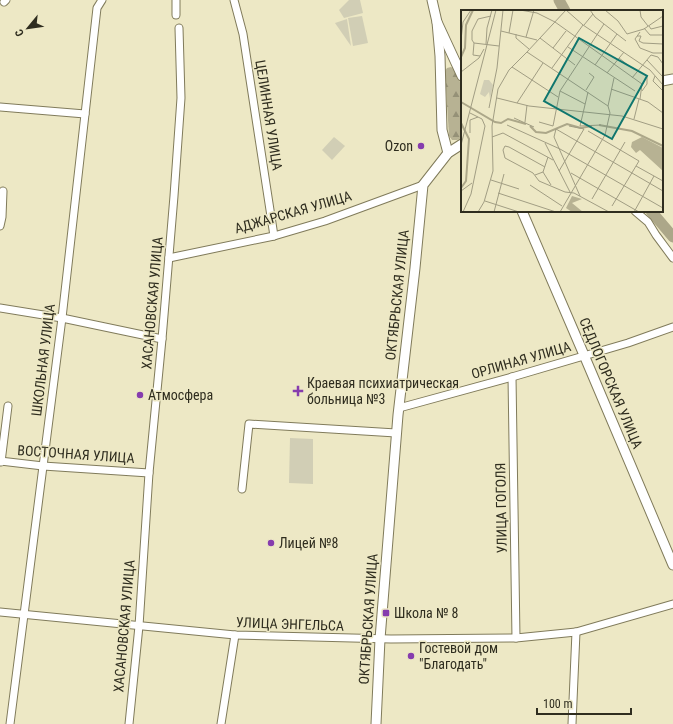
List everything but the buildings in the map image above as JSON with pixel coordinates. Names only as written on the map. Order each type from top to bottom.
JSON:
[{"type":"main road","points":[[432,0],[437,22],[440,56],[442,130],[448,153]]},
{"type":"main road","points":[[437,22],[461,74]]},
{"type":"main road","points":[[663,82],[673,79]]},
{"type":"main road","points":[[423,185],[448,153],[461,145]]},
{"type":"main road","name":"ОКТЯБРЬСКАЯ УЛИЦА","points":[[376,724],[380,639],[396,433],[416,268],[423,185]]},
{"type":"main road","name":"СЕДЛОГОРСКАЯ УЛИЦА","points":[[522,212],[673,566]]},
{"type":"street","name":"ШКОЛЬНАЯ УЛИЦА","points":[[10,724],[62,318],[97,8],[102,0]]},
{"type":"street","points":[[176,0],[176,15]]},
{"type":"street","name":"ЦЕЛИННАЯ УЛИЦА","points":[[234,0],[243,34],[274,236]]},
{"type":"street","name":"ХАСАНОВСКАЯ УЛИЦА","points":[[129,724],[139,626],[149,473],[169,258],[180,98],[179,28]]},
{"type":"street","points":[[0,107],[85,114]]},
{"type":"street","name":"АДЖАРСКАЯ УЛИЦА","points":[[169,258],[274,236],[325,221],[423,185]]},
{"type":"street","points":[[0,226],[2,217],[3,191]]},
{"type":"street","points":[[636,212],[648,222],[656,236],[673,258]]},
{"type":"street","points":[[0,308],[62,318],[162,339]]},
{"type":"street","name":"ОРЛИНАЯ УЛИЦА","points":[[399,408],[628,343],[673,327]]},
{"type":"street","name":"УЛИЦА ГОГОЛЯ","points":[[512,377],[516,638]]},
{"type":"street","name":"ВОСТОЧНАЯ УЛИЦА","points":[[8,406],[0,462],[149,473]]},
{"type":"street","points":[[242,489],[249,424],[396,433]]},
{"type":"street","name":"УЛИЦА ЭНГЕЛЬСА","points":[[0,612],[235,635],[380,639],[516,638],[576,632],[673,604]]},
{"type":"street","points":[[572,724],[576,632]]},
{"type":"street","points":[[221,724],[235,635]]},
{"type":"green space","points":[[451,67],[454,69],[461,84],[461,138],[457,140],[452,140],[449,136],[445,71],[447,68]]},
{"type":"shaded area","points":[[349,0],[360,0],[363,13],[344,18],[339,10]]},
{"type":"shaded area","points":[[362,16],[368,43],[353,46],[348,18]]},
{"type":"shaded area","points":[[347,19],[351,46],[335,23]]},
{"type":"shaded area","points":[[334,137],[345,146],[332,160],[322,150]]},
{"type":"shaded area","points":[[290,438],[313,439],[313,484],[289,483]]},
{"type":"waterway","points":[[559,0],[564,10]]},
{"type":"waterway","points":[[652,212],[673,237]]},
{"type":"place","name":"Ozon","points":[[421,146]]},
{"type":"place","name":"Краевая психиатрическая больница №3","points":[[298,391]]},
{"type":"place","name":"Атмосфера","points":[[140,395]]},
{"type":"place","name":"Лицей №8","points":[[271,543]]},
{"type":"place","name":"Школа № 8","points":[[386,613]]},
{"type":"place","name":"Гостевой дом \"Благодать\"","points":[[411,656]]}]
